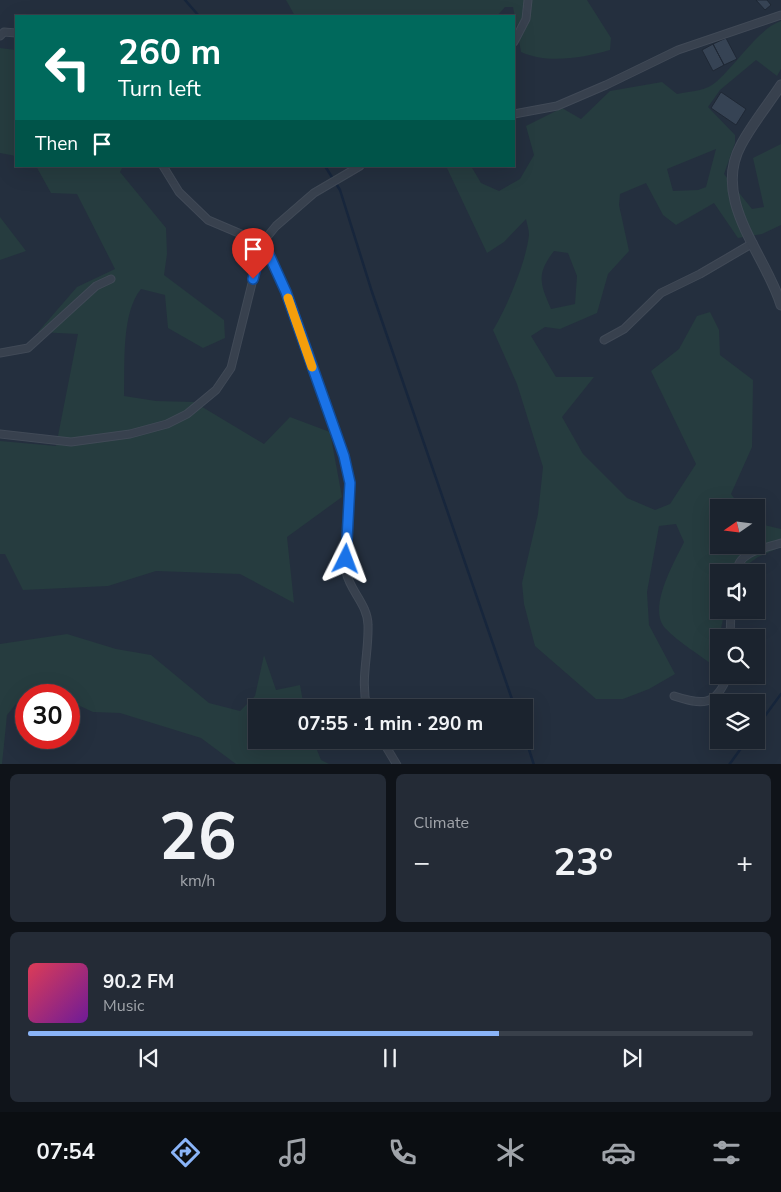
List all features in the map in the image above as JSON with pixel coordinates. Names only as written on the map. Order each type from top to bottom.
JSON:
[{"type":"street","points":[[515,40],[526,19],[528,0]]},
{"type":"street","points":[[515,114],[557,106],[606,85],[678,50],[781,15]]},
{"type":"street","points":[[0,36],[4,32],[15,33]]},
{"type":"street","points":[[781,85],[740,146],[733,172],[733,196],[739,216],[775,286],[781,305]]},
{"type":"street","points":[[164,167],[178,192],[208,220],[262,244],[266,248],[286,292],[340,443],[350,483],[346,572],[348,583],[364,608],[369,624],[363,670],[365,699]]},
{"type":"street","points":[[0,434],[71,442],[130,434],[167,424],[187,414],[216,390],[231,368],[262,244],[276,226],[314,193],[358,167]]},
{"type":"street","points":[[604,340],[624,329],[661,293],[700,274],[753,243]]},
{"type":"street","points":[[0,353],[28,348],[96,286],[111,279]]},
{"type":"street","points":[[739,564],[745,556],[781,543]]},
{"type":"street","points":[[674,696],[698,704],[708,701],[722,690],[724,684]]},
{"type":"street","points":[[388,749],[397,764]]},
{"type":"green space","points":[[286,0],[587,0],[611,38],[610,50],[565,59],[542,58],[521,52],[513,7],[505,7],[498,15],[294,15]]},
{"type":"green space","points":[[781,21],[781,69],[777,76],[756,60],[720,90],[708,107],[735,135],[735,143],[724,174],[752,209],[764,207],[753,158],[781,144],[781,225],[762,234],[738,238],[714,203],[676,225],[663,215],[646,183],[620,194],[619,205],[629,251],[608,274],[597,313],[560,329],[545,327],[531,336],[556,377],[594,377],[562,417],[583,454],[627,498],[655,510],[670,504],[696,464],[651,371],[679,349],[697,316],[710,312],[719,330],[720,355],[753,380],[752,447],[731,494],[735,499],[710,499],[710,554],[765,554],[748,564],[710,564],[710,619],[723,619],[721,629],[710,629],[710,663],[677,639],[665,628],[660,619],[659,609],[664,585],[684,542],[676,524],[659,526],[647,592],[649,625],[675,674],[649,689],[623,699],[596,699],[535,646],[524,604],[522,583],[538,514],[543,467],[517,384],[493,330],[510,297],[524,258],[529,235],[526,219],[504,242],[487,253],[446,167],[472,167],[481,183],[499,191],[520,179],[534,155],[526,126],[562,108],[581,119],[610,91],[662,82],[677,94],[700,90],[720,79],[754,41],[772,25]],"holes":[[[716,149],[706,187],[698,190],[673,191],[667,169]],[[554,251],[568,253],[577,276],[575,304],[551,309],[542,286],[542,273],[544,266]]]},
{"type":"green space","points":[[0,48],[15,50],[15,156],[0,153]]},
{"type":"green space","points":[[37,167],[122,167],[120,172],[166,228],[167,254],[164,275],[224,320],[225,338],[203,348],[168,328],[165,295],[141,289],[130,311],[127,325],[124,396],[156,401],[194,402],[264,444],[290,417],[330,432],[342,497],[287,537],[294,603],[240,574],[156,571],[108,586],[23,590],[5,554],[0,554],[0,441],[56,446],[78,334],[38,332],[77,287],[115,269],[77,194],[51,193]]},
{"type":"green space","points":[[0,217],[26,251],[0,260]]},
{"type":"green space","points":[[765,525],[781,529],[781,547],[765,554]]},
{"type":"green space","points":[[67,634],[116,649],[151,655],[209,703],[240,711],[248,703],[248,749],[317,749],[321,760],[329,764],[236,764],[201,738],[120,713],[93,712],[80,706],[80,684],[15,684],[15,705],[7,715],[2,764],[0,764],[0,644]]},
{"type":"green space","points":[[264,655],[276,690],[300,685],[303,699],[252,699],[255,696]]},
{"type":"building","points":[[756,0],[767,0],[771,5],[765,10]]},
{"type":"building","points":[[726,38],[737,59],[724,65],[713,44]]},
{"type":"building","points":[[713,44],[724,65],[713,71],[702,50]]},
{"type":"building","points":[[721,92],[746,109],[736,125],[711,108]]},
{"type":"waterway","points":[[185,0],[198,15]]},
{"type":"waterway","points":[[326,167],[340,190],[372,292],[512,699]]},
{"type":"waterway","points":[[765,716],[781,694]]},
{"type":"waterway","points":[[529,749],[534,764]]},
{"type":"waterway","points":[[730,764],[741,749]]},
{"type":"slow traffic","points":[[288,298],[312,367]]},
{"type":"route","points":[[253,279],[262,244],[266,248],[286,292],[340,443],[350,483],[350,508],[345,547],[346,559]]}]
